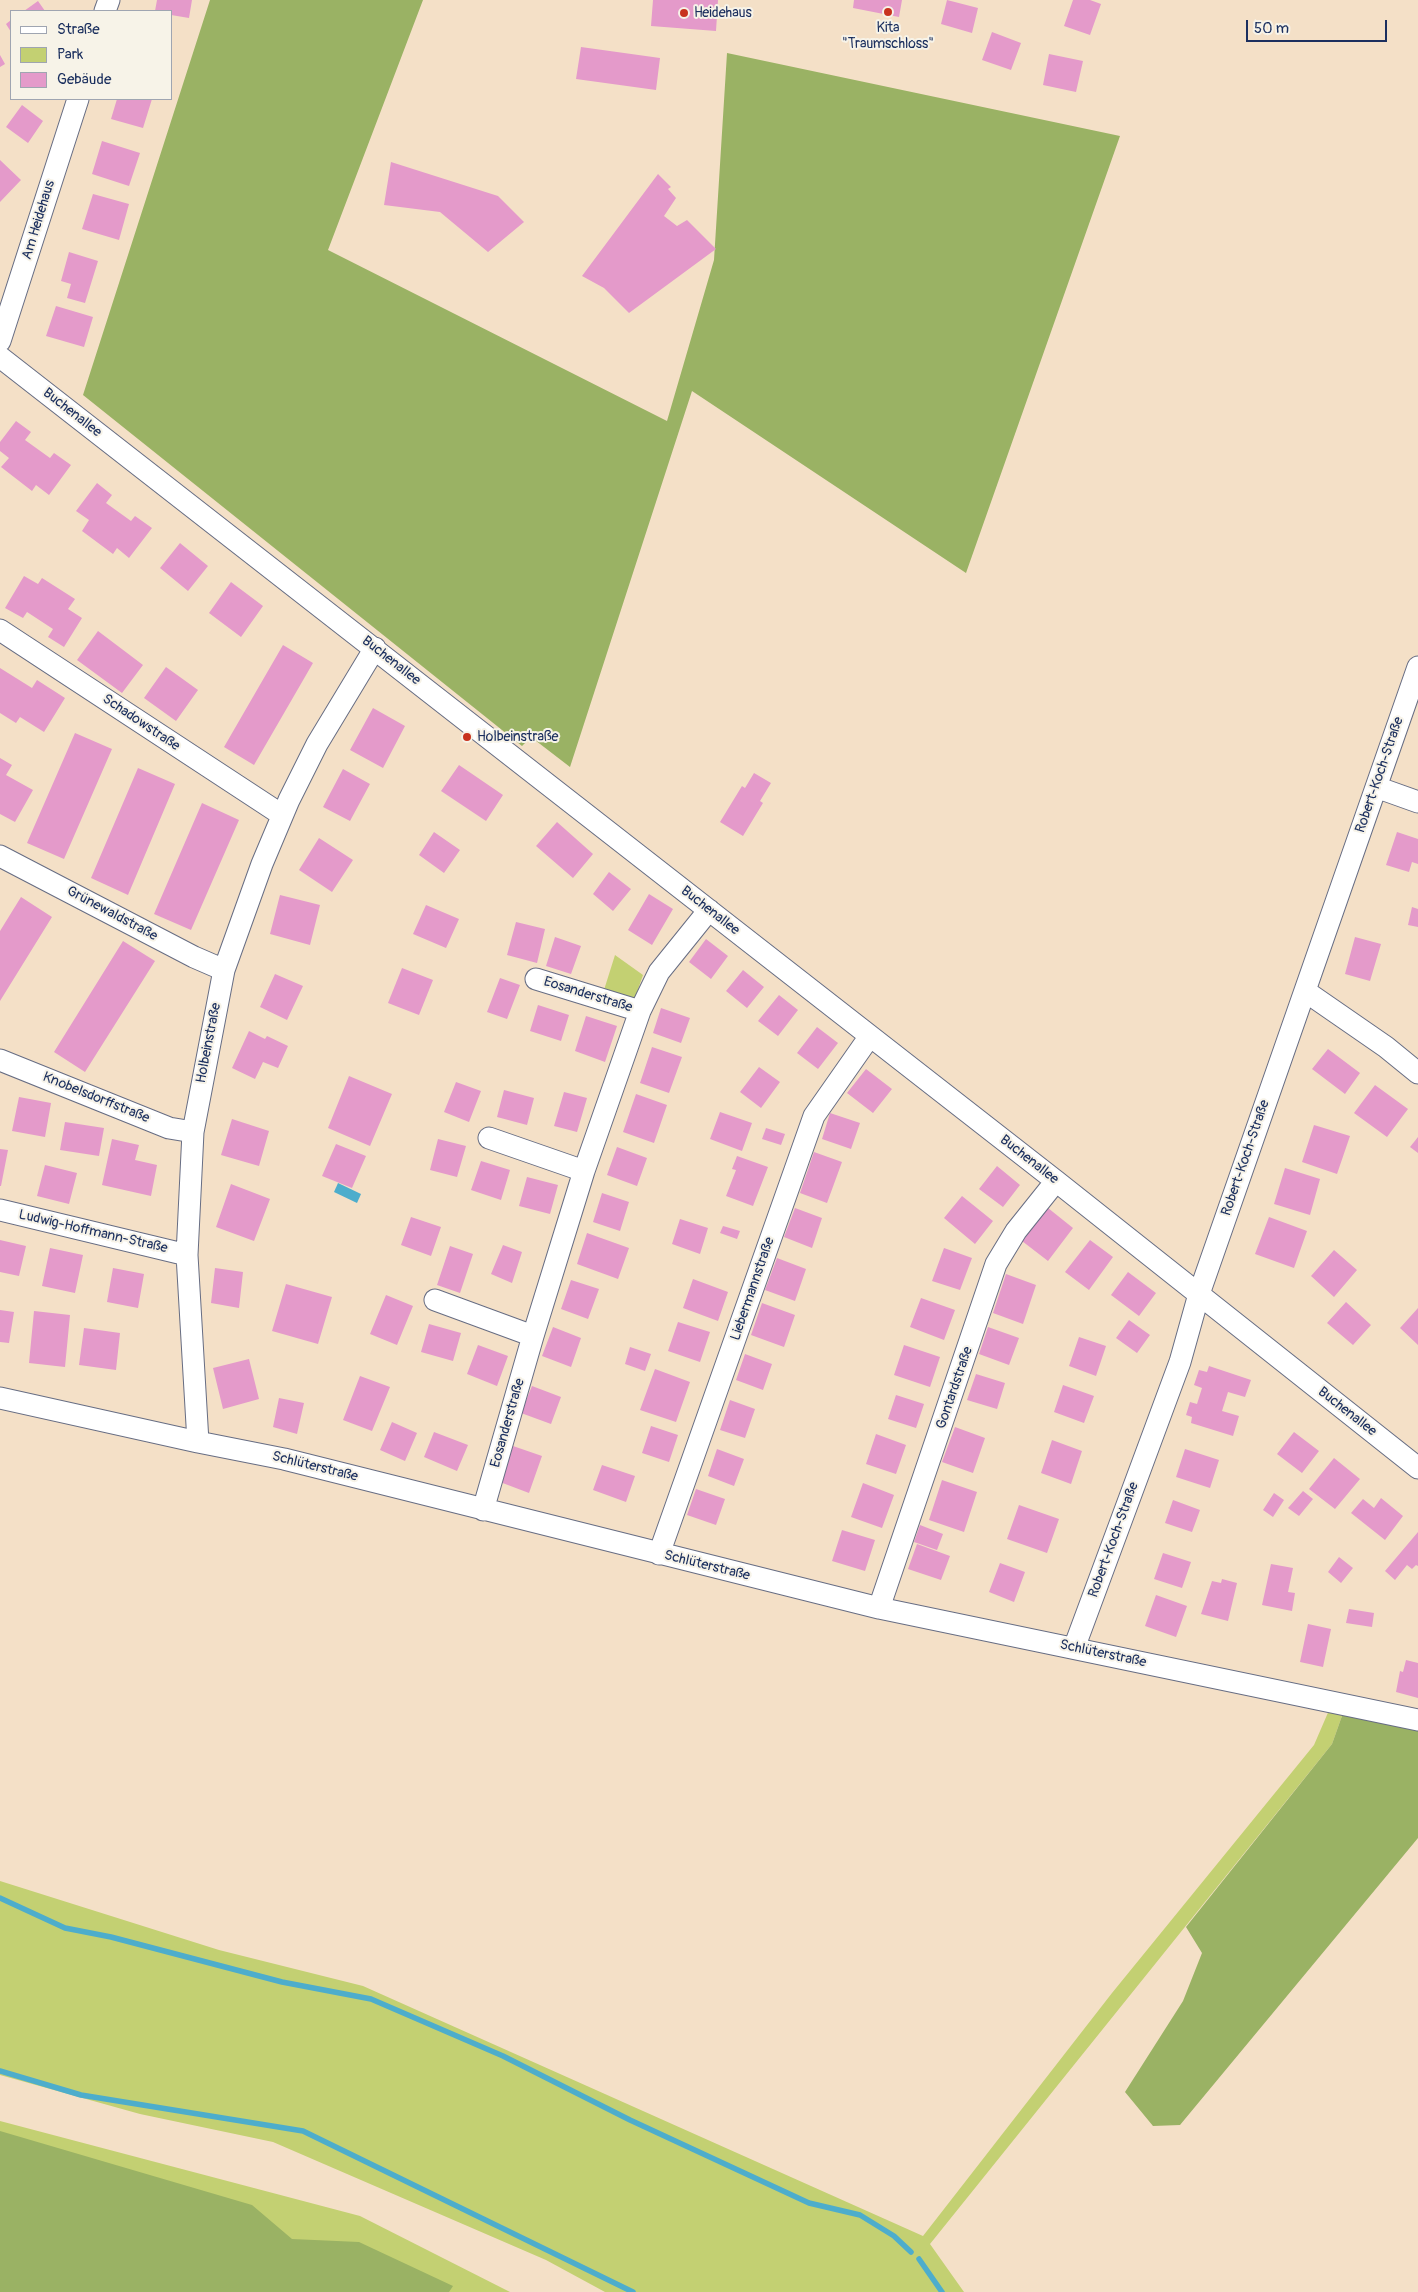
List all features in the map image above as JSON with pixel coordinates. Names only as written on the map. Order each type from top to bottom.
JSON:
[{"type":"street","name":"Am Heidehaus","points":[[0,341],[78,100]]},
{"type":"street","name":"Buchenallee","points":[[0,357],[1056,1181],[1418,1468]]},
{"type":"street","name":"Schadowstraße","points":[[0,630],[282,815]]},
{"type":"street","name":"Holbeinstraße","points":[[198,1442],[187,1254],[193,1132],[224,970],[262,864],[282,815],[316,744],[375,648]]},
{"type":"street","name":"Robert-Koch-Straße","points":[[1074,1648],[1180,1362],[1199,1294],[1418,667]]},
{"type":"street","points":[[1376,787],[1418,802]]},
{"type":"street","name":"Grünewaldstraße","points":[[0,856],[194,957],[224,970]]},
{"type":"street","name":"Eosanderstraße","points":[[483,1510],[533,1336],[584,1171],[640,1011],[659,972],[709,910]]},
{"type":"street","name":"Eosanderstraße","points":[[536,980],[640,1011]]},
{"type":"street","points":[[1305,991],[1386,1047],[1418,1073]]},
{"type":"street","name":"Liebermannstraße","points":[[660,1554],[814,1116],[870,1036]]},
{"type":"street","name":"Knobelsdorffstraße","points":[[0,1060],[169,1128],[193,1132]]},
{"type":"street","points":[[488,1138],[584,1171]]},
{"type":"street","name":"Gontardstraße","points":[[879,1608],[996,1264],[1016,1231],[1056,1181]]},
{"type":"street","name":"Ludwig-Hoffmann-Straße","points":[[0,1210],[187,1254]]},
{"type":"street","points":[[435,1300],[533,1336]]},
{"type":"street","name":"Schlüterstraße","points":[[0,1398],[284,1459],[879,1608],[1418,1720]]},
{"type":"green space","points":[[210,0],[423,0],[328,250],[667,421],[714,260],[727,53],[1120,136],[966,573],[692,391],[570,767],[531,737],[522,746],[83,395]]},
{"type":"green space","points":[[615,955],[643,975],[634,1001],[604,990]]},
{"type":"green space","points":[[1330,1708],[1343,1713],[1332,1744],[930,2244],[964,2292],[605,2292],[546,2260],[273,2142],[140,2114],[0,2075],[0,1881],[219,1950],[363,1986],[923,2236],[1112,1993],[1314,1745]]},
{"type":"green space","points":[[1343,1713],[1418,1730],[1418,1838],[1180,2125],[1153,2126],[1125,2092],[1183,2001],[1202,1953],[1186,1927],[1332,1744]]},
{"type":"green space","points":[[0,2121],[360,2216],[510,2292],[0,2292]]},
{"type":"green space","points":[[0,2131],[252,2205],[292,2239],[359,2242],[453,2286],[449,2292],[0,2292]]},
{"type":"water","points":[[338,1183],[361,1194],[357,1203],[334,1192]]},
{"type":"building","points":[[157,0],[192,0],[189,18],[172,15],[172,10],[155,10]]},
{"type":"building","name":"Heidehaus","points":[[653,0],[718,0],[716,31],[651,26]]},
{"type":"building","name":"Kita \"Traumschloss\"","points":[[854,0],[902,0],[899,17],[853,8]]},
{"type":"building","points":[[947,0],[978,8],[972,33],[941,24]]},
{"type":"building","points":[[1073,0],[1090,0],[1101,4],[1090,35],[1064,26]]},
{"type":"building","points":[[38,1],[44,10],[25,10]]},
{"type":"building","points":[[10,21],[10,30],[6,24]]},
{"type":"building","points":[[992,32],[1021,43],[1011,70],[982,60]]},
{"type":"building","points":[[581,47],[660,58],[656,90],[576,79]]},
{"type":"building","points":[[1049,54],[1083,61],[1076,92],[1043,85]]},
{"type":"building","points":[[0,55],[5,64],[0,67]]},
{"type":"building","points":[[117,100],[152,100],[143,128],[111,119]]},
{"type":"building","points":[[22,105],[43,121],[28,143],[6,127]]},
{"type":"building","points":[[102,141],[140,153],[129,186],[92,174]]},
{"type":"building","points":[[0,160],[21,180],[0,202]]},
{"type":"building","points":[[391,162],[498,196],[524,222],[488,252],[440,212],[384,205]]},
{"type":"building","points":[[658,174],[671,187],[668,189],[676,198],[664,216],[677,226],[687,220],[716,249],[629,313],[604,288],[582,276]]},
{"type":"building","points":[[93,194],[129,204],[119,240],[82,229]]},
{"type":"building","points":[[69,252],[98,261],[85,303],[67,298],[71,284],[61,281]]},
{"type":"building","points":[[56,306],[93,317],[84,347],[46,336]]},
{"type":"building","points":[[16,421],[31,432],[25,440],[50,458],[54,453],[71,465],[49,495],[36,485],[32,491],[1,467],[9,458],[0,451],[0,442]]},
{"type":"building","points":[[97,483],[112,495],[106,503],[131,521],[135,516],[152,528],[129,558],[117,548],[113,554],[82,531],[89,520],[76,511]]},
{"type":"building","points":[[180,543],[208,566],[188,591],[160,568]]},
{"type":"building","points":[[24,576],[38,584],[42,578],[75,599],[68,609],[82,618],[64,647],[48,637],[53,629],[27,612],[23,618],[5,608]]},
{"type":"building","points":[[231,582],[263,606],[241,637],[209,613]]},
{"type":"building","points":[[98,631],[143,665],[122,693],[77,660]]},
{"type":"building","points":[[283,645],[313,663],[254,765],[224,747]]},
{"type":"building","points":[[166,667],[198,690],[176,721],[144,698]]},
{"type":"building","points":[[0,668],[32,688],[37,680],[65,698],[44,732],[20,717],[16,723],[0,713]]},
{"type":"building","points":[[373,708],[405,726],[383,768],[350,750]]},
{"type":"building","points":[[75,733],[112,749],[64,859],[27,843]]},
{"type":"building","points":[[0,758],[12,765],[6,775],[33,790],[15,822],[0,814]]},
{"type":"building","points":[[459,765],[503,795],[486,821],[441,791]]},
{"type":"building","points":[[138,768],[175,784],[128,895],[91,878]]},
{"type":"building","points":[[343,769],[370,784],[350,821],[323,807]]},
{"type":"building","points":[[754,773],[771,783],[760,801],[763,803],[743,836],[720,822],[742,786],[745,788]]},
{"type":"building","points":[[202,803],[239,820],[191,930],[154,914]]},
{"type":"building","points":[[557,822],[593,854],[573,878],[536,846]]},
{"type":"building","points":[[434,832],[460,850],[444,873],[419,855]]},
{"type":"building","points":[[1397,832],[1418,839],[1418,864],[1412,862],[1409,872],[1386,865]]},
{"type":"building","points":[[319,838],[353,860],[332,892],[299,870]]},
{"type":"building","points":[[609,872],[631,889],[613,911],[593,894]]},
{"type":"building","points":[[649,894],[673,909],[652,945],[628,930]]},
{"type":"building","points":[[280,895],[320,905],[310,945],[270,934]]},
{"type":"building","points":[[21,897],[52,917],[0,1001],[0,931]]},
{"type":"building","points":[[426,905],[459,919],[446,948],[413,934]]},
{"type":"building","points":[[1412,907],[1418,909],[1418,927],[1408,925]]},
{"type":"building","points":[[516,922],[545,929],[537,963],[507,955]]},
{"type":"building","points":[[555,937],[581,946],[571,974],[546,966]]},
{"type":"building","points":[[1355,937],[1381,944],[1370,981],[1345,974]]},
{"type":"building","points":[[706,939],[728,956],[711,979],[689,962]]},
{"type":"building","points":[[123,941],[155,961],[85,1072],[54,1052]]},
{"type":"building","points":[[402,968],[433,980],[419,1015],[388,1003]]},
{"type":"building","points":[[743,970],[764,987],[747,1008],[726,991]]},
{"type":"building","points":[[275,974],[303,986],[287,1020],[260,1007]]},
{"type":"building","points":[[500,978],[520,985],[507,1019],[487,1012]]},
{"type":"building","points":[[779,995],[798,1010],[778,1036],[758,1021]]},
{"type":"building","points":[[538,1005],[569,1015],[561,1041],[530,1031]]},
{"type":"building","points":[[661,1008],[690,1018],[681,1043],[653,1033]]},
{"type":"building","points":[[586,1016],[617,1026],[605,1062],[575,1051]]},
{"type":"building","points":[[817,1027],[838,1043],[818,1069],[797,1053]]},
{"type":"building","points":[[249,1031],[265,1039],[267,1036],[288,1046],[278,1068],[263,1062],[255,1079],[232,1068]]},
{"type":"building","points":[[652,1047],[682,1057],[669,1093],[640,1083]]},
{"type":"building","points":[[1328,1049],[1360,1073],[1345,1094],[1312,1069]]},
{"type":"building","points":[[759,1067],[780,1082],[761,1108],[740,1092]]},
{"type":"building","points":[[866,1069],[892,1089],[873,1113],[847,1093]]},
{"type":"building","points":[[349,1076],[392,1094],[370,1146],[328,1128]]},
{"type":"building","points":[[456,1082],[481,1091],[469,1122],[444,1112]]},
{"type":"building","points":[[1375,1085],[1408,1109],[1387,1137],[1354,1113]]},
{"type":"building","points":[[504,1090],[534,1098],[527,1125],[497,1117]]},
{"type":"building","points":[[564,1092],[587,1098],[577,1132],[554,1126]]},
{"type":"building","points":[[636,1094],[667,1105],[654,1143],[623,1132]]},
{"type":"building","points":[[19,1097],[51,1103],[45,1137],[12,1131]]},
{"type":"building","points":[[720,1112],[752,1123],[742,1151],[710,1139]]},
{"type":"building","points":[[830,1113],[860,1123],[851,1149],[822,1139]]},
{"type":"building","points":[[232,1119],[269,1131],[259,1166],[221,1155]]},
{"type":"building","points":[[65,1122],[104,1128],[99,1156],[60,1150]]},
{"type":"building","points":[[1314,1125],[1350,1136],[1337,1174],[1302,1162]]},
{"type":"building","points":[[766,1128],[785,1134],[781,1145],[762,1139]]},
{"type":"building","points":[[1418,1137],[1418,1153],[1410,1147]]},
{"type":"building","points":[[112,1139],[139,1145],[135,1160],[157,1165],[151,1196],[102,1185]]},
{"type":"building","points":[[438,1139],[466,1146],[457,1177],[430,1170]]},
{"type":"building","points":[[336,1144],[366,1156],[352,1188],[322,1176]]},
{"type":"building","points":[[617,1147],[647,1158],[637,1186],[607,1175]]},
{"type":"building","points":[[0,1149],[8,1150],[1,1186],[0,1186]]},
{"type":"building","points":[[814,1152],[842,1162],[827,1203],[800,1193]]},
{"type":"building","points":[[737,1156],[768,1167],[753,1206],[726,1196],[736,1170],[732,1169]]},
{"type":"building","points":[[481,1161],[510,1170],[501,1200],[471,1190]]},
{"type":"building","points":[[45,1165],[77,1173],[69,1204],[37,1196]]},
{"type":"building","points":[[997,1166],[1020,1185],[1003,1207],[979,1189]]},
{"type":"building","points":[[1285,1168],[1320,1179],[1310,1215],[1274,1204]]},
{"type":"building","points":[[527,1177],[558,1185],[550,1214],[519,1206]]},
{"type":"building","points":[[231,1184],[270,1199],[254,1241],[216,1227]]},
{"type":"building","points":[[602,1193],[629,1202],[620,1231],[593,1222]]},
{"type":"building","points":[[962,1196],[993,1221],[975,1244],[944,1218]]},
{"type":"building","points":[[795,1208],[822,1218],[812,1248],[784,1237]]},
{"type":"building","points":[[1048,1208],[1073,1228],[1048,1261],[1022,1241]]},
{"type":"building","points":[[411,1217],[441,1227],[431,1256],[401,1245]]},
{"type":"building","points":[[1269,1217],[1307,1231],[1294,1268],[1255,1254]]},
{"type":"building","points":[[680,1219],[708,1228],[700,1254],[672,1244]]},
{"type":"building","points":[[723,1226],[740,1231],[737,1239],[720,1233]]},
{"type":"building","points":[[587,1233],[629,1248],[618,1279],[577,1264]]},
{"type":"building","points":[[0,1240],[26,1246],[19,1276],[0,1272]]},
{"type":"building","points":[[1090,1240],[1113,1257],[1089,1290],[1065,1272]]},
{"type":"building","points":[[503,1245],[522,1252],[512,1283],[491,1274]]},
{"type":"building","points":[[450,1246],[473,1254],[460,1293],[437,1285]]},
{"type":"building","points":[[50,1248],[83,1255],[75,1293],[42,1286]]},
{"type":"building","points":[[944,1248],[972,1258],[960,1290],[932,1281]]},
{"type":"building","points":[[1334,1250],[1357,1270],[1334,1297],[1311,1276]]},
{"type":"building","points":[[777,1258],[806,1269],[795,1301],[765,1290]]},
{"type":"building","points":[[113,1268],[144,1274],[138,1308],[107,1302]]},
{"type":"building","points":[[215,1268],[243,1272],[239,1308],[211,1303]]},
{"type":"building","points":[[1128,1272],[1156,1293],[1139,1316],[1111,1295]]},
{"type":"building","points":[[1006,1274],[1036,1285],[1023,1324],[993,1313]]},
{"type":"building","points":[[693,1279],[728,1292],[718,1321],[683,1308]]},
{"type":"building","points":[[571,1280],[599,1289],[588,1319],[561,1309]]},
{"type":"building","points":[[286,1284],[332,1297],[318,1344],[272,1331]]},
{"type":"building","points":[[386,1295],[413,1306],[397,1345],[370,1334]]},
{"type":"building","points":[[921,1298],[955,1310],[944,1340],[910,1327]]},
{"type":"building","points":[[1346,1302],[1371,1325],[1353,1345],[1327,1323]]},
{"type":"building","points":[[762,1303],[795,1315],[784,1347],[751,1335]]},
{"type":"building","points":[[1418,1308],[1418,1345],[1400,1328]]},
{"type":"building","points":[[0,1310],[14,1312],[9,1343],[0,1342]]},
{"type":"building","points":[[34,1311],[70,1315],[65,1367],[29,1363]]},
{"type":"building","points":[[1129,1320],[1150,1335],[1137,1353],[1116,1338]]},
{"type":"building","points":[[678,1322],[710,1332],[700,1362],[668,1351]]},
{"type":"building","points":[[429,1324],[461,1333],[453,1361],[421,1352]]},
{"type":"building","points":[[553,1327],[581,1338],[571,1367],[542,1356]]},
{"type":"building","points":[[988,1327],[1019,1338],[1009,1365],[979,1354]]},
{"type":"building","points":[[84,1328],[120,1333],[116,1370],[79,1365]]},
{"type":"building","points":[[1079,1337],[1106,1346],[1096,1376],[1069,1366]]},
{"type":"building","points":[[478,1345],[508,1356],[497,1386],[467,1374]]},
{"type":"building","points":[[904,1345],[940,1357],[930,1387],[894,1375]]},
{"type":"building","points":[[630,1347],[651,1354],[645,1371],[625,1364]]},
{"type":"building","points":[[745,1354],[772,1364],[763,1390],[736,1380]]},
{"type":"building","points":[[249,1359],[259,1399],[223,1409],[213,1368]]},
{"type":"building","points":[[1209,1366],[1251,1380],[1245,1397],[1228,1392],[1222,1411],[1239,1416],[1233,1436],[1191,1423],[1192,1417],[1186,1415],[1190,1402],[1197,1404],[1202,1388],[1194,1385],[1199,1370],[1207,1372]]},
{"type":"building","points":[[655,1369],[690,1382],[676,1422],[640,1410]]},
{"type":"building","points":[[976,1374],[1005,1383],[997,1409],[967,1400]]},
{"type":"building","points":[[360,1376],[390,1387],[372,1431],[343,1420]]},
{"type":"building","points":[[1063,1385],[1094,1396],[1084,1423],[1054,1412]]},
{"type":"building","points":[[532,1386],[561,1397],[551,1424],[521,1413]]},
{"type":"building","points":[[896,1395],[924,1404],[916,1428],[888,1419]]},
{"type":"building","points":[[279,1398],[304,1403],[297,1434],[273,1427]]},
{"type":"building","points":[[730,1400],[755,1409],[745,1438],[720,1430]]},
{"type":"building","points":[[392,1422],[417,1433],[405,1461],[380,1450]]},
{"type":"building","points":[[651,1426],[678,1435],[669,1462],[642,1453]]},
{"type":"building","points":[[955,1427],[985,1438],[973,1473],[942,1462]]},
{"type":"building","points":[[434,1432],[468,1445],[457,1471],[424,1457]]},
{"type":"building","points":[[1294,1432],[1319,1451],[1302,1473],[1277,1454]]},
{"type":"building","points":[[876,1434],[906,1445],[896,1474],[866,1464]]},
{"type":"building","points":[[1052,1440],[1082,1451],[1071,1484],[1041,1473]]},
{"type":"building","points":[[513,1446],[542,1456],[529,1493],[500,1482]]},
{"type":"building","points":[[717,1449],[744,1459],[734,1486],[708,1476]]},
{"type":"building","points":[[1185,1449],[1219,1460],[1210,1488],[1176,1477]]},
{"type":"building","points":[[1334,1458],[1360,1479],[1335,1509],[1309,1489]]},
{"type":"building","points":[[602,1465],[635,1476],[626,1502],[593,1490]]},
{"type":"building","points":[[942,1480],[977,1492],[964,1532],[929,1520]]},
{"type":"building","points":[[863,1483],[894,1495],[882,1528],[851,1517]]},
{"type":"building","points":[[696,1489],[725,1499],[716,1525],[687,1515]]},
{"type":"building","points":[[1303,1491],[1313,1499],[1299,1516],[1288,1508]]},
{"type":"building","points":[[1274,1493],[1284,1500],[1273,1517],[1263,1510]]},
{"type":"building","points":[[1381,1498],[1403,1516],[1385,1540],[1351,1513],[1363,1499],[1374,1508]]},
{"type":"building","points":[[1173,1500],[1200,1510],[1192,1532],[1165,1523]]},
{"type":"building","points":[[1019,1505],[1059,1519],[1047,1553],[1007,1539]]},
{"type":"building","points":[[920,1525],[943,1534],[937,1550],[914,1542]]},
{"type":"building","points":[[842,1530],[875,1540],[865,1571],[832,1561]]},
{"type":"building","points":[[1418,1532],[1418,1566],[1416,1565],[1412,1569],[1407,1565],[1395,1580],[1385,1571]]},
{"type":"building","points":[[917,1544],[950,1556],[941,1580],[908,1569]]},
{"type":"building","points":[[1163,1553],[1191,1562],[1182,1588],[1154,1579]]},
{"type":"building","points":[[1339,1557],[1353,1568],[1341,1583],[1328,1572]]},
{"type":"building","points":[[1000,1563],[1025,1572],[1014,1602],[989,1592]]},
{"type":"building","points":[[1271,1564],[1293,1568],[1288,1592],[1295,1593],[1292,1611],[1262,1605]]},
{"type":"building","points":[[1222,1579],[1237,1583],[1228,1621],[1201,1614],[1212,1581],[1221,1583]]},
{"type":"building","points":[[1156,1595],[1187,1606],[1176,1637],[1145,1626]]},
{"type":"building","points":[[1349,1609],[1374,1613],[1372,1627],[1346,1623]]},
{"type":"building","points":[[1308,1624],[1331,1629],[1323,1667],[1300,1662]]},
{"type":"building","points":[[1406,1660],[1418,1663],[1418,1698],[1396,1692],[1400,1671],[1403,1672]]},
{"type":"waterway","points":[[0,1898],[65,1928],[111,1937],[282,1982],[371,1999],[503,2056],[630,2120],[809,2203],[860,2215],[894,2236],[911,2252]]},
{"type":"waterway","points":[[0,2071],[81,2095],[303,2131],[633,2292]]},
{"type":"waterway","points":[[919,2259],[942,2292]]},
{"type":"place","name":"Kita \"Traumschloss\"","points":[[888,12]]},
{"type":"place","name":"Heidehaus","points":[[684,13]]},
{"type":"place","name":"Holbeinstraße","points":[[467,737]]}]
